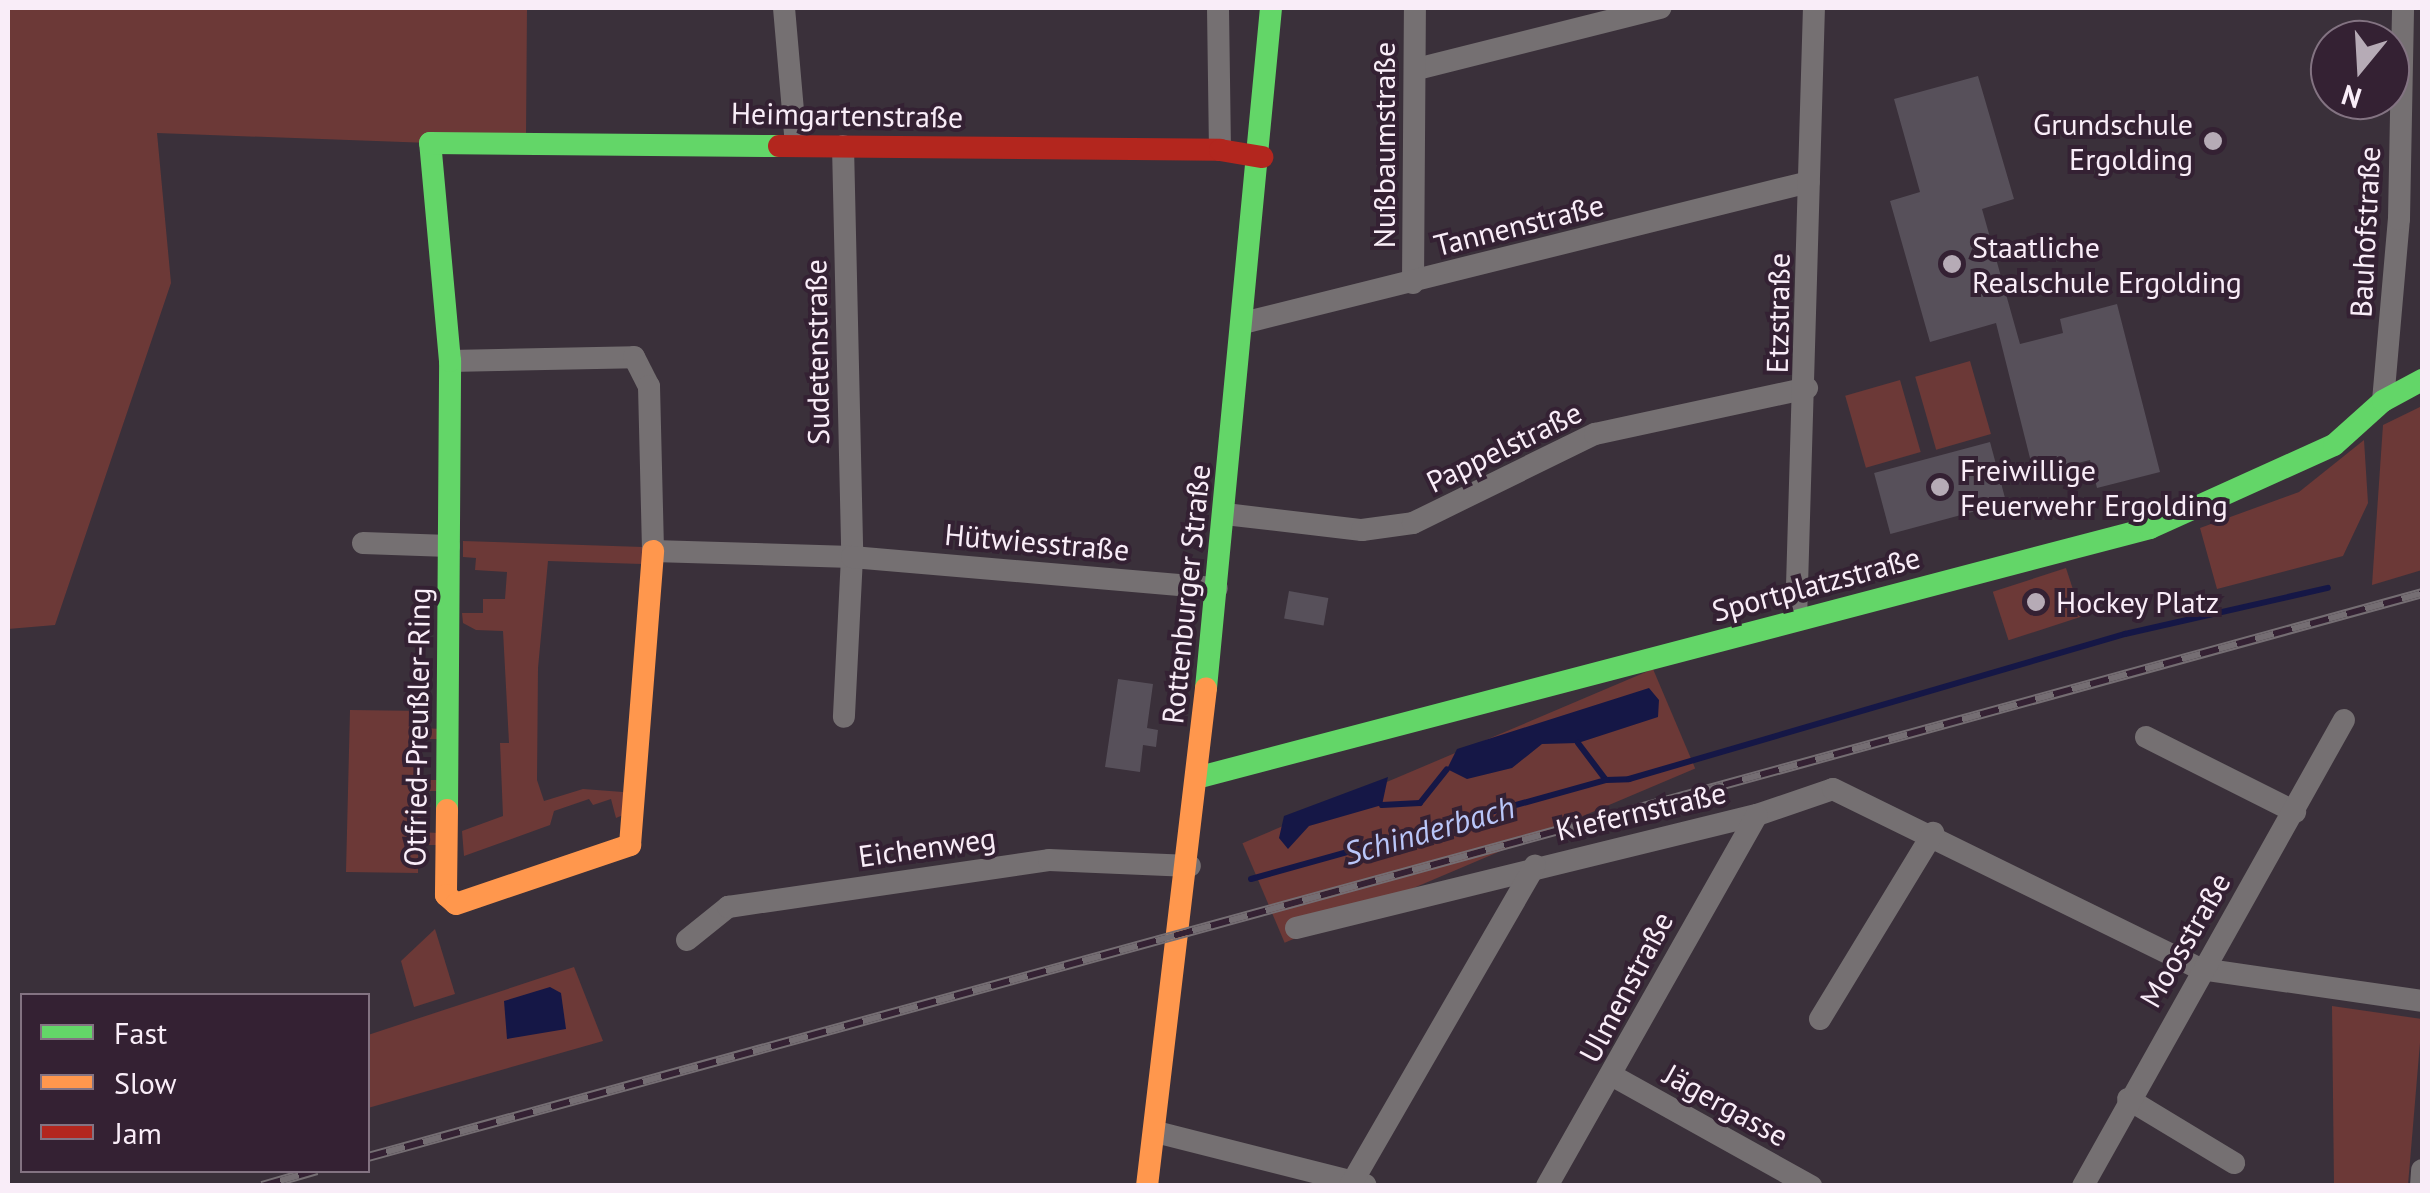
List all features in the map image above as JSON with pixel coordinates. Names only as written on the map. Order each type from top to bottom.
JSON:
[{"type":"street","points":[[784,8],[796,144]]},
{"type":"street","points":[[1218,8],[1220,150]]},
{"type":"street","name":"Rottenburger Straße","points":[[1147,1186],[1190,866],[1262,157],[1272,8]]},
{"type":"street","name":"Nußbaumstraße","points":[[1413,283],[1415,8]]},
{"type":"street","points":[[1417,69],[1660,8]]},
{"type":"street","name":"Etzstraße","points":[[1796,620],[1807,388],[1814,8]]},
{"type":"street","name":"Bauhofstraße","points":[[2383,401],[2412,123],[2404,8]]},
{"type":"street","name":"Heimgartenstraße","points":[[430,143],[1220,150],[1262,157]]},
{"type":"street","name":"Otfried-Preußler-Ring","points":[[430,143],[450,361],[446,895],[456,904],[630,845],[653,550],[650,386],[634,357],[450,361]]},
{"type":"street","name":"Sudetenstraße","points":[[843,146],[852,556]]},
{"type":"street","name":"Tannenstraße","points":[[1243,324],[1810,182]]},
{"type":"street","name":"Sportplatzstraße","points":[[1196,778],[2188,515],[2334,446],[2383,401],[2422,380]]},
{"type":"street","name":"Pappelstraße","points":[[1225,514],[1362,530],[1413,523],[1595,434],[1807,388]]},
{"type":"street","name":"Otfried-Preußler-Ring","points":[[363,543],[449,546]]},
{"type":"street","name":"Hütwiesstraße","points":[[653,550],[852,556],[1217,588]]},
{"type":"street","points":[[844,717],[852,556]]},
{"type":"street","name":"Moosstraße","points":[[2082,1186],[2344,720]]},
{"type":"street","points":[[2146,737],[2295,812]]},
{"type":"street","name":"Kiefernstraße","points":[[1296,928],[1535,866],[1757,816],[1833,789],[1933,833],[2006,878],[2201,969],[2422,1001]]},
{"type":"street","name":"Ulmenstraße","points":[[1547,1186],[1613,1076],[1757,816]]},
{"type":"street","points":[[1820,1019],[1933,833]]},
{"type":"street","name":"Eichenweg","points":[[687,940],[728,907],[1049,860],[1190,866]]},
{"type":"street","points":[[1156,1132],[1357,1183],[1535,866]]},
{"type":"street","name":"Jägergasse","points":[[1613,1076],[1811,1186]]},
{"type":"street","points":[[2128,1099],[2234,1163]]},
{"type":"street","points":[[2421,1186],[2422,1170]]},
{"type":"shaded area","points":[[8,8],[527,8],[526,136],[430,143],[157,133],[171,283],[55,625],[8,629]]},
{"type":"shaded area","points":[[1970,361],[1991,434],[1936,450],[1915,377]]},
{"type":"shaded area","points":[[1900,380],[1921,452],[1866,468],[1845,396]]},
{"type":"shaded area","points":[[2422,406],[2422,570],[2372,585],[2383,425]]},
{"type":"shaded area","points":[[2364,440],[2368,503],[2343,556],[2217,589],[2200,528],[2299,492]]},
{"type":"shaded area","points":[[463,541],[643,547],[642,564],[548,561],[538,668],[537,780],[544,801],[583,789],[623,792],[623,815],[616,818],[611,799],[593,805],[589,799],[554,811],[550,825],[464,856],[462,831],[503,816],[500,743],[509,743],[503,631],[476,630],[463,623],[462,613],[483,613],[483,599],[505,599],[507,572],[475,570],[476,558],[463,557]]},
{"type":"shaded area","name":"Hockey Platz","points":[[2066,568],[2082,617],[2009,640],[1993,592]]},
{"type":"shaded area","points":[[1653,669],[1695,768],[1285,943],[1242,843]]},
{"type":"shaded area","points":[[1649,688],[1659,700],[1658,717],[1578,743],[1542,744],[1512,768],[1467,779],[1447,769],[1457,749]]},
{"type":"shaded area","points":[[350,710],[425,711],[424,728],[441,729],[440,739],[422,739],[422,780],[440,780],[439,791],[422,791],[420,832],[438,833],[438,845],[418,845],[418,873],[346,872]]},
{"type":"shaded area","points":[[1388,777],[1382,805],[1309,826],[1288,849],[1279,838],[1284,816]]},
{"type":"shaded area","points":[[435,929],[455,994],[414,1007],[401,961]]},
{"type":"shaded area","points":[[574,967],[603,1041],[370,1107],[370,1034]]},
{"type":"shaded area","points":[[550,987],[561,993],[566,1029],[507,1039],[504,1001]]},
{"type":"shaded area","points":[[2332,1006],[2422,1019],[2408,1185],[2334,1185]]},
{"type":"building","points":[[1978,76],[2014,199],[1982,209],[2020,344],[2063,333],[2060,319],[2117,304],[2160,472],[2097,488],[2090,460],[2034,474],[1996,323],[1930,342],[1890,201],[1920,192],[1894,99]]},
{"type":"building","name":"Freiwillige Feuerwehr Ergolding","points":[[1990,442],[2006,503],[1890,534],[1874,473]]},
{"type":"building","points":[[1289,591],[1328,598],[1324,626],[1284,619]]},
{"type":"building","points":[[1118,679],[1153,684],[1147,728],[1158,730],[1156,747],[1143,745],[1140,772],[1105,767]]},
{"type":"waterway","points":[[1578,743],[1606,780],[1629,779],[2125,634],[2328,588]]},
{"type":"waterway","points":[[1382,805],[1420,803],[1447,769]]},
{"type":"waterway","name":"Schinderbach","points":[[1251,879],[1606,780]]},
{"type":"railway","points":[[370,1156],[2422,593]]},
{"type":"railway","points":[[262,1186],[307,1173]]},
{"type":"traffic: fast","points":[[1206,688],[1271,8]]},
{"type":"traffic: fast","points":[[447,810],[450,361],[430,143],[779,146]]},
{"type":"traffic: fast","points":[[1196,778],[2150,528],[2334,445],[2383,401],[2422,380]]},
{"type":"traffic: slow","points":[[447,810],[446,895],[456,904],[630,845],[653,551]]},
{"type":"traffic: slow","points":[[1147,1186],[1206,688]]},
{"type":"traffic: jam","points":[[779,146],[1220,150],[1262,157]]},
{"type":"place","name":"Grundschule Ergolding","points":[[2213,141]]},
{"type":"place","name":"Staatliche Realschule Ergolding","points":[[1952,264]]},
{"type":"place","name":"Freiwillige Feuerwehr Ergolding","points":[[1940,487]]},
{"type":"place","name":"Hockey Platz","points":[[2036,602]]}]
